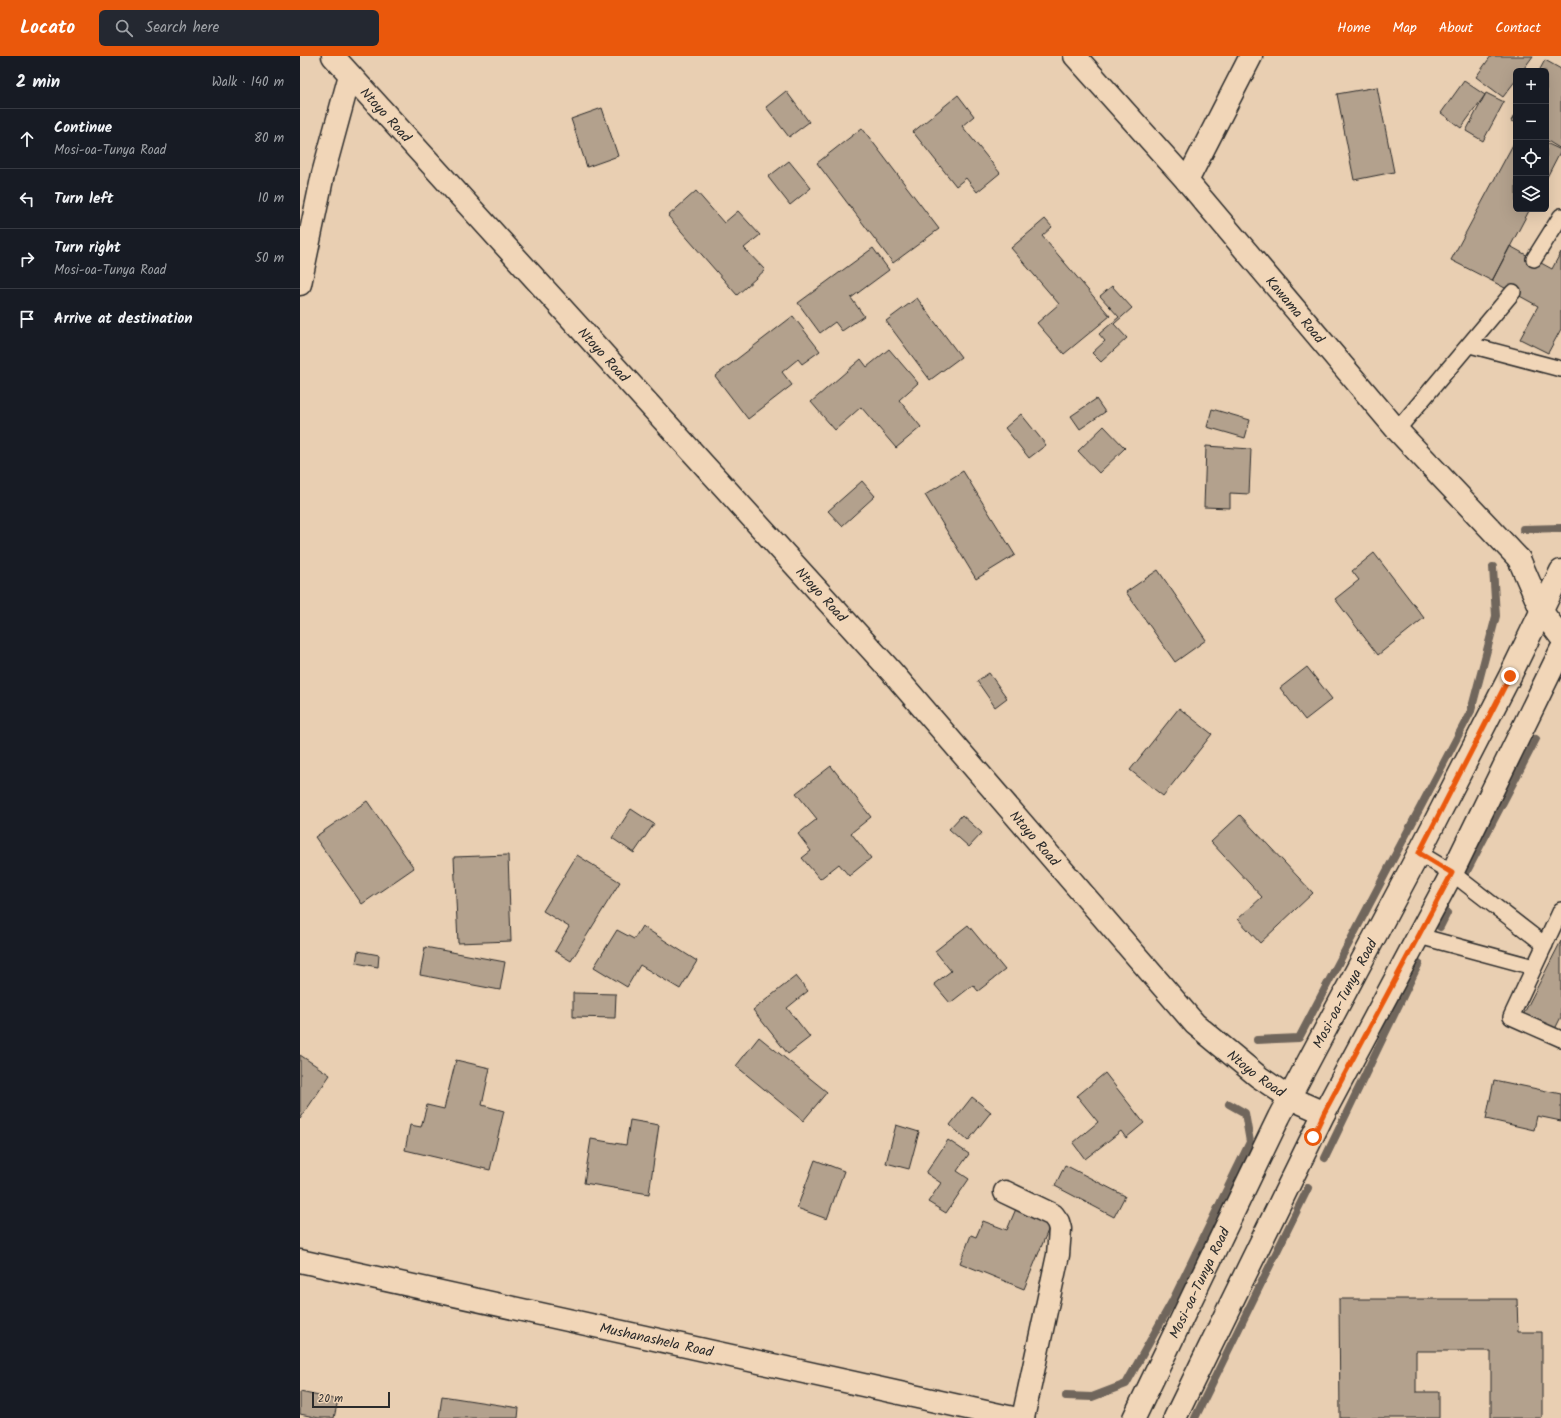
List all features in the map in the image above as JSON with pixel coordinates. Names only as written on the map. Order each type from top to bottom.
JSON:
[{"type":"street","name":"Ntoyo Road","points":[[333,56],[891,671],[1195,1024],[1259,1077],[1290,1098],[1324,1113]]},
{"type":"street","name":"Kawama Road","points":[[1075,56],[1187,181],[1397,430],[1519,559]]},
{"type":"street","points":[[1187,181],[1252,56]]},
{"type":"street","points":[[300,284],[323,174],[350,75]]},
{"type":"street","points":[[1519,559],[1560,576]]},
{"type":"street","points":[[1519,559],[1542,612],[1561,637]]},
{"type":"street","name":"Mosi-oa-Tunya Road","points":[[1134,1418],[1290,1098],[1419,853],[1560,576]]},
{"type":"street","points":[[1175,1418],[1324,1113],[1452,873],[1561,650]]},
{"type":"street","points":[[1006,1192],[1053,1215],[1058,1222],[1060,1230],[1058,1255],[1022,1418]]},
{"type":"street","name":"Mushanashela Road","points":[[300,1261],[1013,1418]]},
{"type":"lane","points":[[1534,259],[1561,216]]},
{"type":"lane","points":[[1397,430],[1513,292]]},
{"type":"lane","points":[[1470,345],[1561,369]]},
{"type":"lane","points":[[1419,853],[1452,873],[1545,945]]},
{"type":"lane","points":[[1561,910],[1511,1017],[1561,1039]]},
{"type":"lane","points":[[1419,936],[1534,967]]},
{"type":"building","points":[[1491,56],[1533,56],[1524,68],[1513,68],[1513,84],[1503,97],[1476,77]]},
{"type":"building","points":[[1545,60],[1561,69],[1561,149],[1549,142],[1549,68],[1541,68]]},
{"type":"building","points":[[1464,81],[1485,95],[1461,128],[1441,113]]},
{"type":"building","points":[[1377,87],[1394,172],[1354,180],[1337,94]]},
{"type":"building","points":[[786,91],[809,122],[789,137],[766,107]]},
{"type":"building","points":[[1486,93],[1504,102],[1483,141],[1466,131]]},
{"type":"building","points":[[958,95],[974,116],[962,126],[1000,173],[977,192],[966,178],[956,186],[913,132]]},
{"type":"building","points":[[602,108],[618,156],[587,167],[571,119]]},
{"type":"building","points":[[862,128],[939,229],[893,263],[817,163]]},
{"type":"building","points":[[1549,144],[1561,150],[1549,173]]},
{"type":"building","points":[[1513,145],[1513,212],[1528,212],[1492,281],[1451,260]]},
{"type":"building","points":[[789,161],[811,188],[790,205],[768,177]]},
{"type":"building","points":[[696,191],[724,223],[738,211],[760,235],[744,248],[765,270],[737,295],[668,216]]},
{"type":"building","points":[[1045,219],[1052,227],[1042,236],[1110,316],[1064,354],[1037,323],[1059,304],[1011,248]]},
{"type":"building","points":[[1510,246],[1552,269],[1561,252],[1561,329],[1548,353],[1520,339],[1538,306],[1492,281]]},
{"type":"building","points":[[873,248],[889,270],[851,298],[864,316],[842,331],[835,322],[820,333],[798,303]]},
{"type":"building","points":[[1112,286],[1132,308],[1114,324],[1127,338],[1101,362],[1092,353],[1105,341],[1099,334],[1119,317],[1100,296]]},
{"type":"building","points":[[917,298],[961,357],[930,380],[886,321]]},
{"type":"building","points":[[793,316],[820,351],[802,364],[798,359],[782,372],[792,385],[748,419],[715,376]]},
{"type":"building","points":[[889,349],[918,383],[899,400],[921,427],[896,448],[861,407],[835,430],[811,402],[861,359],[867,367]]},
{"type":"building","points":[[1096,399],[1105,412],[1080,429],[1071,416]]},
{"type":"building","points":[[1212,409],[1250,420],[1245,438],[1207,427]]},
{"type":"building","points":[[1021,414],[1046,445],[1029,458],[1005,428]]},
{"type":"building","points":[[1104,426],[1125,448],[1099,473],[1078,451]]},
{"type":"building","points":[[1206,446],[1251,449],[1249,494],[1230,493],[1230,508],[1204,507]]},
{"type":"building","points":[[963,471],[1015,555],[976,579],[925,495]]},
{"type":"building","points":[[862,481],[875,496],[842,526],[828,511]]},
{"type":"building","points":[[1374,553],[1424,618],[1378,655],[1335,599],[1359,580],[1352,571]]},
{"type":"building","points":[[1158,570],[1206,640],[1175,662],[1126,592]]},
{"type":"building","points":[[1307,667],[1332,699],[1305,720],[1280,688]]},
{"type":"building","points":[[989,673],[1007,698],[995,707],[977,681]]},
{"type":"building","points":[[1179,708],[1212,734],[1163,796],[1130,770]]},
{"type":"building","points":[[831,766],[871,817],[851,833],[871,858],[849,876],[839,864],[820,879],[802,858],[811,851],[798,834],[817,819],[796,793]]},
{"type":"building","points":[[367,801],[414,868],[362,904],[315,837]]},
{"type":"building","points":[[631,809],[654,824],[634,853],[612,838]]},
{"type":"building","points":[[962,815],[982,833],[969,847],[949,829]]},
{"type":"building","points":[[1240,815],[1313,893],[1260,943],[1238,919],[1262,897],[1211,842]]},
{"type":"building","points":[[508,855],[511,941],[458,943],[454,857]]},
{"type":"building","points":[[577,855],[620,882],[571,961],[555,951],[569,927],[543,911]]},
{"type":"building","points":[[968,925],[1005,970],[978,991],[973,985],[950,1003],[934,984],[951,971],[935,951]]},
{"type":"building","points":[[642,926],[697,961],[680,989],[640,965],[627,987],[594,967],[617,930],[634,939]]},
{"type":"building","points":[[1561,941],[1561,1017],[1553,1033],[1522,1017]]},
{"type":"building","points":[[425,947],[505,962],[500,990],[420,975]]},
{"type":"building","points":[[358,951],[379,955],[378,967],[356,963]]},
{"type":"building","points":[[796,976],[808,991],[787,1008],[810,1037],[788,1054],[753,1010]]},
{"type":"building","points":[[573,993],[616,994],[615,1018],[573,1017]]},
{"type":"building","points":[[759,1037],[827,1092],[803,1121],[736,1066]]},
{"type":"building","points":[[300,1055],[330,1075],[300,1119]]},
{"type":"building","points":[[456,1060],[490,1068],[482,1105],[504,1111],[490,1170],[405,1150],[410,1125],[421,1127],[427,1105],[444,1109]]},
{"type":"building","points":[[1105,1073],[1144,1123],[1126,1138],[1121,1131],[1085,1159],[1073,1143],[1098,1122],[1077,1096]]},
{"type":"building","points":[[1494,1080],[1561,1094],[1561,1121],[1537,1116],[1534,1130],[1486,1119]]},
{"type":"building","points":[[972,1097],[991,1112],[968,1141],[950,1125]]},
{"type":"building","points":[[630,1120],[659,1125],[649,1194],[584,1183],[591,1139],[626,1145]]},
{"type":"building","points":[[896,1125],[919,1132],[909,1169],[886,1163]]},
{"type":"building","points":[[948,1140],[969,1154],[957,1171],[969,1179],[946,1213],[928,1202],[941,1183],[926,1173]]},
{"type":"building","points":[[815,1160],[844,1171],[827,1219],[797,1208]]},
{"type":"building","points":[[1065,1165],[1125,1196],[1114,1217],[1055,1186]]},
{"type":"building","points":[[1018,1204],[1053,1218],[1024,1289],[960,1263],[971,1235],[976,1237],[983,1221],[1007,1230]]},
{"type":"building","points":[[1339,1299],[1517,1299],[1518,1332],[1542,1332],[1542,1418],[1491,1418],[1491,1351],[1416,1351],[1416,1392],[1439,1392],[1439,1418],[1340,1418]]},
{"type":"building","points":[[300,1392],[338,1400],[334,1418],[319,1418],[300,1414]]},
{"type":"building","points":[[442,1396],[519,1408],[518,1418],[439,1418]]},
{"type":"waterway","points":[[1523,529],[1561,528]]},
{"type":"waterway","points":[[1257,1040],[1299,1038],[1471,711],[1496,616],[1493,567]]},
{"type":"waterway","points":[[1466,873],[1536,739]]},
{"type":"waterway","points":[[1440,927],[1447,913]]},
{"type":"waterway","points":[[1325,1158],[1419,963]]},
{"type":"waterway","points":[[1066,1396],[1092,1397],[1126,1384],[1173,1300],[1250,1142],[1245,1113],[1229,1104]]},
{"type":"waterway","points":[[1195,1418],[1308,1188]]},
{"type":"route","points":[[1313,1137],[1324,1113],[1452,873],[1419,853],[1510,676]]}]
